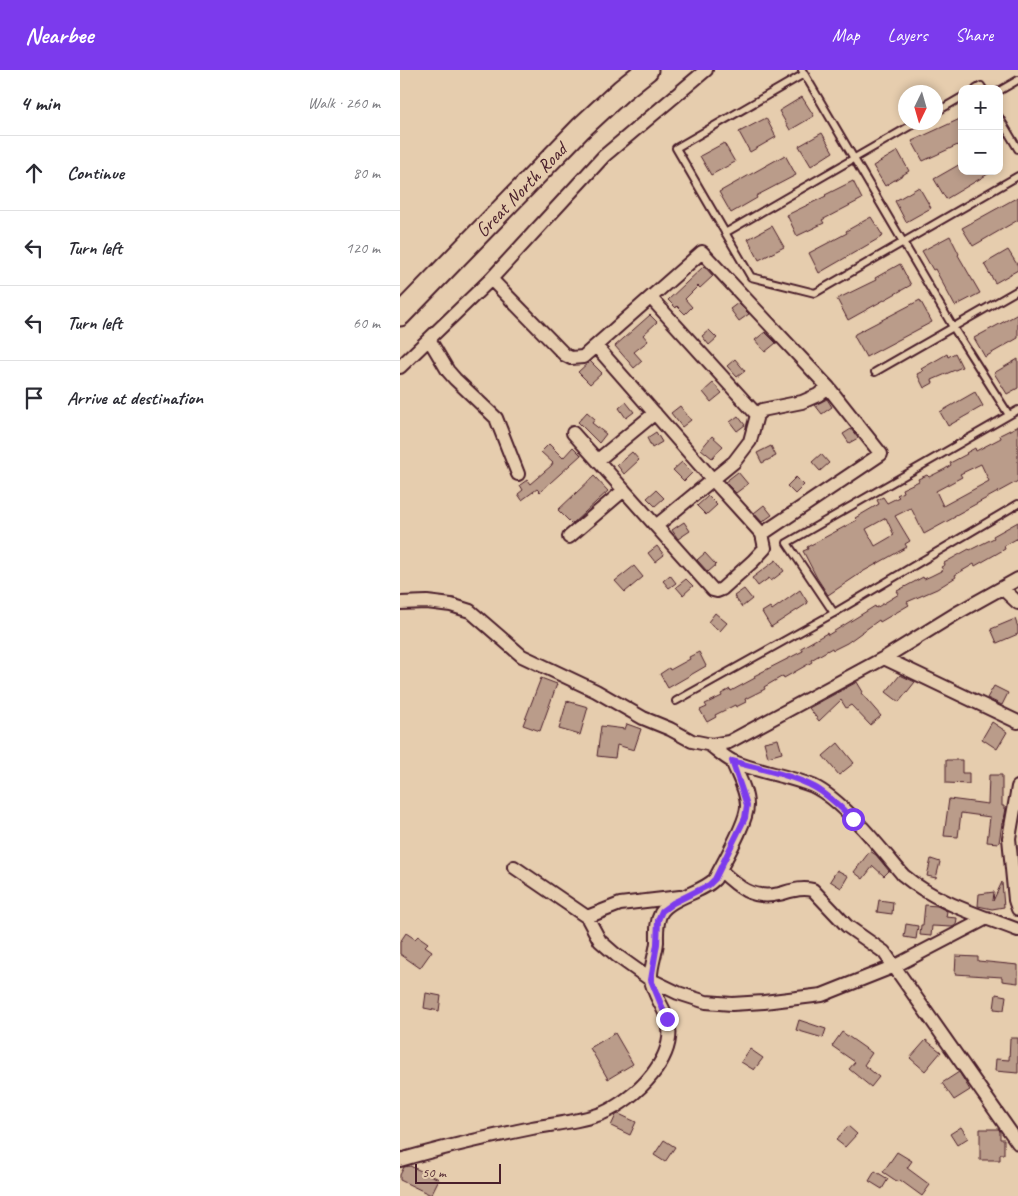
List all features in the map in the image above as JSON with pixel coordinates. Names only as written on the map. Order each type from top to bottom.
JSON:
[{"type":"highway","name":"Great North Road","points":[[400,315],[581,128],[647,70]]},
{"type":"street","points":[[400,368],[491,279],[604,156],[706,70]]},
{"type":"street","points":[[491,279],[565,355],[571,358],[582,358],[702,252],[828,387],[880,454],[762,534]]},
{"type":"street","points":[[651,298],[757,415]]},
{"type":"street","points":[[429,339],[448,371],[496,418],[518,474]]},
{"type":"street","points":[[573,433],[713,590],[718,591],[722,589],[753,561],[764,548],[762,534],[596,346]]},
{"type":"street","points":[[656,526],[713,480],[745,450],[750,441],[757,415],[762,410],[802,402],[818,395],[828,387]]},
{"type":"street","points":[[598,460],[655,413]]},
{"type":"street","points":[[570,537],[624,490]]},
{"type":"street","points":[[400,602],[427,602],[451,605],[470,611],[522,656],[596,691],[642,718],[692,741],[710,744],[729,742],[884,658],[1018,579]]},
{"type":"street","points":[[1002,588],[1018,603]]},
{"type":"street","points":[[884,658],[1018,722]]},
{"type":"street","points":[[710,744],[732,761],[815,787],[833,800],[853,819],[903,875],[911,881],[962,908],[1018,930]]},
{"type":"street","points":[[400,1160],[487,1137],[601,1114],[620,1104],[642,1086],[665,1056],[670,1037],[667,1019],[651,980],[657,944],[658,920],[662,911],[673,903],[709,885],[720,870],[745,818],[747,805],[732,761]]},
{"type":"street","points":[[1018,787],[1009,838],[1014,891],[1018,909]]},
{"type":"street","points":[[514,868],[587,918],[600,941],[651,980],[678,993],[706,1002],[732,1004],[764,1002],[822,994],[895,966],[986,918]]},
{"type":"street","points":[[720,870],[739,888],[762,895],[777,894],[795,889],[806,888],[814,890],[847,926],[884,952],[1018,1144]]},
{"type":"street","points":[[587,918],[620,904],[688,896]]},
{"type":"lane","points":[[1009,415],[953,327],[903,242],[854,159],[803,72],[676,148],[751,277],[815,293],[903,242],[1018,176]]},
{"type":"lane","points":[[1003,89],[1018,80]]},
{"type":"lane","points":[[943,108],[958,99]]},
{"type":"lane","points":[[1003,124],[1018,149]]},
{"type":"lane","points":[[725,233],[903,130]]},
{"type":"lane","points":[[875,372],[1018,290]]},
{"type":"lane","points":[[834,613],[787,543],[1018,410]]},
{"type":"lane","points":[[676,701],[834,613],[1018,504]]},
{"type":"building","points":[[802,97],[814,116],[790,130],[779,111]]},
{"type":"building","points":[[766,118],[776,137],[750,152],[739,132]]},
{"type":"building","points":[[958,120],[958,145],[923,161],[912,141],[936,130],[943,130],[943,127]]},
{"type":"building","points":[[822,133],[833,152],[811,166],[799,146]]},
{"type":"building","points":[[724,143],[735,162],[711,175],[700,156]]},
{"type":"building","points":[[898,151],[909,171],[885,186],[873,166]]},
{"type":"building","points":[[785,155],[796,175],[756,196],[757,198],[731,213],[719,192]]},
{"type":"building","points":[[958,165],[958,175],[986,175],[946,199],[934,179]]},
{"type":"building","points":[[853,181],[862,199],[822,220],[824,223],[797,236],[787,215]]},
{"type":"building","points":[[919,187],[931,208],[906,222],[895,201]]},
{"type":"building","points":[[1018,197],[1018,220],[973,246],[962,228]]},
{"type":"building","points":[[871,217],[883,236],[819,273],[809,253],[847,233],[846,231]]},
{"type":"building","points":[[772,226],[784,247],[759,260],[748,239]]},
{"type":"building","points":[[950,236],[958,255],[980,293],[955,306],[935,269],[933,270],[922,251]]},
{"type":"building","points":[[1008,250],[1018,266],[1018,270],[995,283],[984,264]]},
{"type":"building","points":[[900,264],[911,285],[848,320],[837,299],[876,280],[875,278]]},
{"type":"building","points":[[704,266],[713,276],[700,288],[698,286],[685,299],[692,307],[685,314],[668,300]]},
{"type":"building","points":[[920,300],[932,322],[866,357],[854,336],[855,334]]},
{"type":"building","points":[[738,303],[749,314],[739,321],[730,309]]},
{"type":"building","points":[[1018,314],[1018,338],[985,357],[974,338]]},
{"type":"building","points":[[650,315],[657,322],[643,335],[648,341],[634,352],[642,361],[634,368],[615,346]]},
{"type":"building","points":[[709,330],[717,338],[709,345],[702,336]]},
{"type":"building","points":[[765,332],[776,343],[765,352],[755,340]]},
{"type":"building","points":[[955,353],[962,367],[932,380],[933,383],[924,388],[917,374],[923,371],[921,369],[947,354],[948,357]]},
{"type":"building","points":[[735,359],[745,371],[737,377],[727,366]]},
{"type":"building","points":[[1018,359],[1018,388],[1007,394],[994,373]]},
{"type":"building","points":[[590,361],[602,373],[590,384],[578,372]]},
{"type":"building","points":[[713,383],[722,393],[711,402],[703,392]]},
{"type":"building","points":[[975,392],[983,406],[948,426],[940,412]]},
{"type":"building","points":[[827,399],[832,407],[822,414],[815,405]]},
{"type":"building","points":[[626,402],[634,412],[626,418],[619,408]]},
{"type":"building","points":[[680,406],[691,420],[682,427],[671,413]]},
{"type":"building","points":[[587,412],[595,419],[592,423],[606,434],[599,443],[578,422]]},
{"type":"building","points":[[738,416],[745,425],[737,431],[730,422]]},
{"type":"building","points":[[1018,426],[1018,481],[924,534],[911,508],[895,516],[910,541],[905,544],[907,547],[864,571],[828,595],[803,551],[808,549],[807,547],[857,520],[855,518],[879,504],[877,500],[883,497],[887,503],[899,497],[897,495],[903,492],[902,489],[919,481],[918,479],[927,475],[929,477],[945,469],[951,465],[950,463],[975,448],[976,451],[1001,438],[1000,435]],"holes":[[[981,464],[989,481],[943,506],[936,491],[962,477],[960,474]],[[886,518],[894,535],[875,546],[866,529]]]},
{"type":"building","points":[[851,429],[858,438],[849,443],[843,434]]},
{"type":"building","points":[[656,432],[662,442],[652,448],[647,438]]},
{"type":"building","points":[[712,436],[723,446],[712,458],[701,449]]},
{"type":"building","points":[[549,444],[563,458],[573,447],[581,455],[540,492],[537,489],[522,500],[518,494],[523,490],[520,485],[527,480],[530,484],[553,463],[541,452]]},
{"type":"building","points":[[771,446],[776,456],[762,463],[757,453]]},
{"type":"building","points":[[632,452],[639,460],[624,474],[617,465]]},
{"type":"building","points":[[821,454],[829,463],[820,471],[812,462]]},
{"type":"building","points":[[682,462],[692,473],[684,481],[673,470]]},
{"type":"building","points":[[738,472],[748,484],[736,493],[725,482]]},
{"type":"building","points":[[594,476],[608,491],[572,524],[558,510]]},
{"type":"building","points":[[796,477],[804,485],[795,494],[787,486]]},
{"type":"building","points":[[656,490],[664,498],[655,506],[647,498]]},
{"type":"building","points":[[708,496],[717,505],[706,515],[697,506]]},
{"type":"building","points":[[764,505],[772,515],[762,522],[754,513]]},
{"type":"building","points":[[684,522],[690,531],[678,539],[672,530]]},
{"type":"building","points":[[1018,522],[1018,538],[1004,546],[1005,549],[955,575],[956,577],[937,589],[907,602],[909,605],[880,622],[879,620],[847,643],[833,650],[832,648],[811,660],[812,662],[764,687],[765,689],[745,699],[746,702],[715,715],[716,717],[707,722],[700,710],[707,707],[705,704],[803,651],[801,648],[827,633],[828,635],[875,606],[876,608],[899,594],[897,591],[923,577],[924,579],[943,570],[941,567],[945,565],[944,563],[994,538],[993,536]]},
{"type":"building","points":[[657,546],[664,555],[655,562],[648,553]]},
{"type":"building","points":[[705,553],[716,565],[708,572],[697,560]]},
{"type":"building","points":[[776,560],[784,571],[771,581],[769,578],[758,586],[752,578]]},
{"type":"building","points":[[634,566],[643,577],[625,592],[615,581]]},
{"type":"building","points":[[670,575],[676,583],[669,588],[663,581]]},
{"type":"building","points":[[686,579],[693,586],[683,595],[676,587]]},
{"type":"building","points":[[744,589],[752,599],[742,607],[734,596]]},
{"type":"building","points":[[800,590],[808,603],[771,627],[762,612],[770,607],[772,610]]},
{"type":"building","points":[[715,613],[727,623],[720,631],[708,622]]},
{"type":"building","points":[[1015,619],[1018,634],[997,643],[991,629]]},
{"type":"building","points":[[699,652],[706,666],[668,688],[660,674],[690,659],[689,657]]},
{"type":"building","points":[[900,675],[915,682],[899,702],[886,692]]},
{"type":"building","points":[[541,678],[557,684],[540,731],[523,725]]},
{"type":"building","points":[[857,682],[863,692],[861,693],[881,716],[870,725],[851,705],[846,708],[841,700],[819,721],[809,708]]},
{"type":"building","points":[[994,686],[1008,693],[1002,705],[987,698]]},
{"type":"building","points":[[567,701],[588,707],[580,735],[559,729]]},
{"type":"building","points":[[992,722],[1007,732],[997,749],[982,739]]},
{"type":"building","points":[[627,724],[641,729],[634,750],[617,745],[615,758],[597,756],[601,726],[625,729]]},
{"type":"building","points":[[778,739],[782,753],[768,757],[764,742]]},
{"type":"building","points":[[838,743],[854,763],[839,775],[823,756]]},
{"type":"building","points":[[946,760],[962,760],[962,773],[969,773],[969,784],[946,783]]},
{"type":"building","points":[[989,775],[1002,775],[1002,806],[1006,809],[999,843],[987,842],[990,817],[961,813],[958,837],[944,836],[949,799],[988,804]]},
{"type":"building","points":[[870,851],[876,855],[889,871],[884,876],[873,866],[863,879],[854,872]]},
{"type":"building","points":[[931,859],[940,862],[936,878],[927,876]]},
{"type":"building","points":[[837,870],[848,876],[841,888],[830,881]]},
{"type":"building","points":[[1002,882],[1004,907],[992,909],[978,906],[979,894],[994,892],[993,901]]},
{"type":"building","points":[[879,900],[893,902],[892,914],[877,912]]},
{"type":"building","points":[[925,905],[937,906],[947,911],[946,917],[957,918],[956,925],[952,927],[932,926],[931,936],[920,935]]},
{"type":"building","points":[[906,924],[918,926],[916,939],[904,937]]},
{"type":"building","points":[[406,933],[415,939],[418,936],[428,943],[425,946],[432,951],[420,968],[400,954],[400,942]]},
{"type":"building","points":[[956,956],[978,957],[978,961],[1018,965],[1018,983],[1002,981],[1002,977],[955,974]]},
{"type":"building","points":[[426,993],[441,996],[439,1011],[424,1008]]},
{"type":"building","points":[[996,994],[1006,996],[1004,1010],[994,1009]]},
{"type":"building","points":[[799,1020],[826,1029],[823,1038],[796,1030]]},
{"type":"building","points":[[842,1032],[872,1053],[864,1065],[879,1077],[871,1087],[849,1069],[855,1062],[832,1046]]},
{"type":"building","points":[[615,1033],[633,1064],[608,1079],[590,1048]]},
{"type":"building","points":[[1010,1038],[1018,1038],[1018,1073],[995,1071],[996,1059],[1009,1060]]},
{"type":"building","points":[[926,1040],[941,1052],[925,1071],[910,1058]]},
{"type":"building","points":[[750,1049],[763,1058],[754,1070],[741,1062]]},
{"type":"building","points":[[959,1072],[970,1090],[954,1100],[942,1083]]},
{"type":"building","points":[[619,1114],[636,1122],[630,1135],[611,1126],[616,1115]]},
{"type":"building","points":[[848,1126],[857,1134],[845,1147],[836,1140]]},
{"type":"building","points":[[961,1127],[968,1138],[957,1145],[950,1134]]},
{"type":"building","points":[[980,1129],[999,1129],[1000,1139],[1004,1139],[1004,1154],[1000,1154],[1000,1160],[980,1160]]},
{"type":"building","points":[[664,1140],[675,1147],[665,1162],[654,1155]]},
{"type":"building","points":[[897,1152],[912,1161],[907,1168],[930,1185],[922,1196],[900,1180],[898,1182],[883,1172]]},
{"type":"building","points":[[410,1166],[439,1179],[431,1195],[400,1180],[404,1167]]},
{"type":"building","points":[[875,1171],[888,1179],[882,1189],[869,1181]]},
{"type":"route","points":[[667,1019],[651,980],[657,944],[658,920],[662,911],[673,903],[709,885],[715,879],[745,818],[747,805],[732,761],[815,787],[833,800],[853,819]]}]
